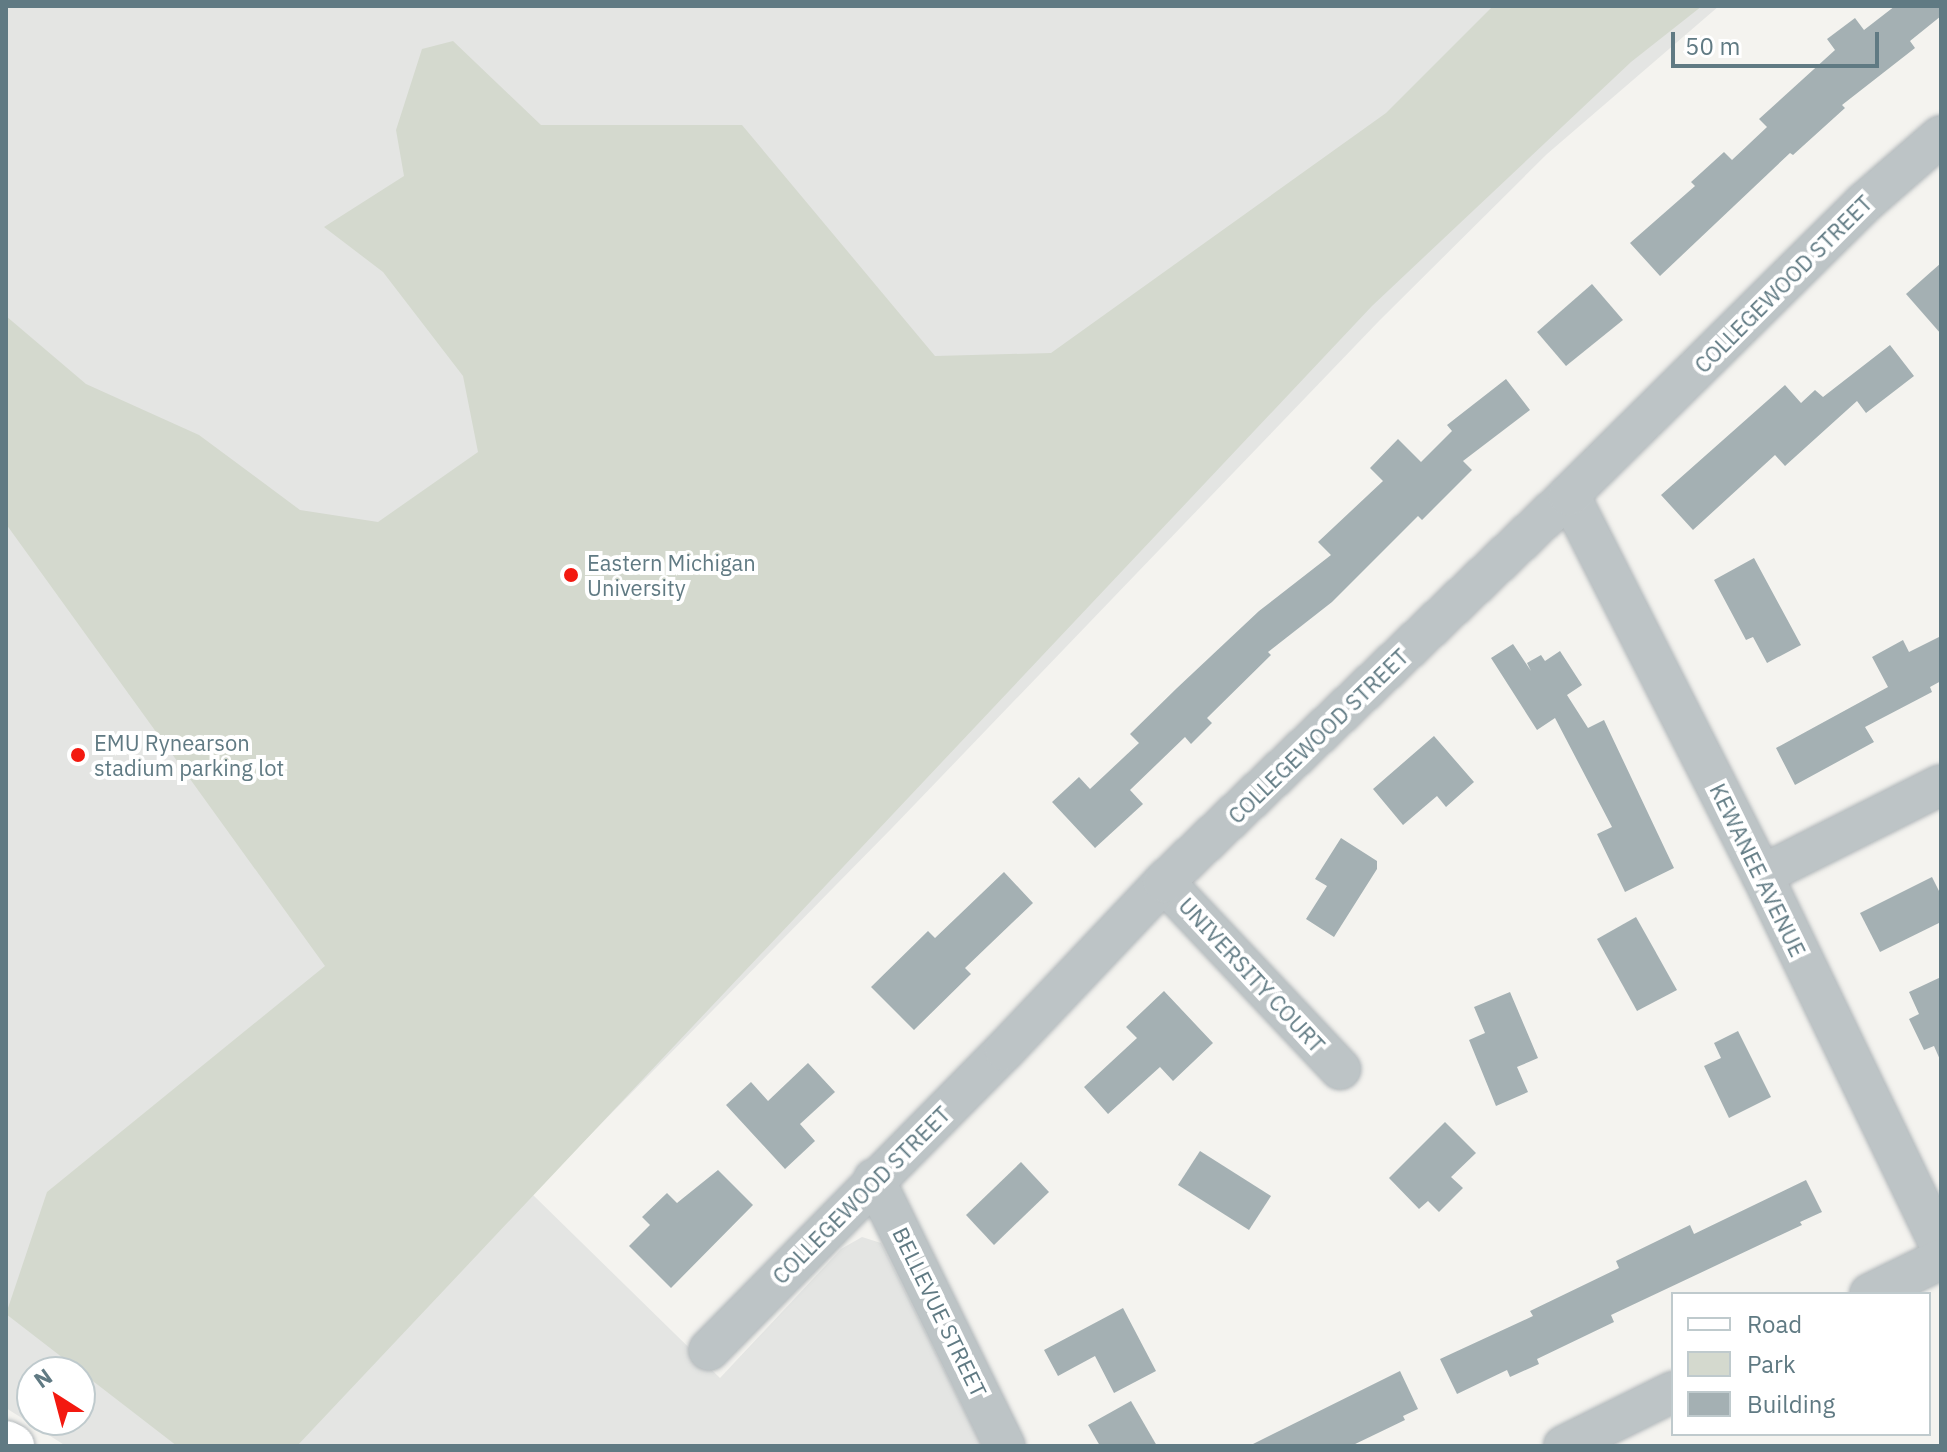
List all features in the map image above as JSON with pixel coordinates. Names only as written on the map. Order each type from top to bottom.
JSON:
[{"type":"main road","points":[[6,1443],[12,1446]]},
{"type":"street","name":"COLLEGEWOOD STREET","points":[[709,1350],[874,1179],[1005,1050],[1164,882],[1569,495],[1864,203],[1941,136]]},
{"type":"street","name":"KEWANEE AVENUE","points":[[1569,495],[1762,875],[1941,1247]]},
{"type":"street","points":[[1762,875],[1941,785]]},
{"type":"street","name":"UNIVERSITY COURT","points":[[1164,882],[1340,1069]]},
{"type":"street","name":"BELLEVUE STREET","points":[[874,1179],[1005,1446]]},
{"type":"street","points":[[1874,1292],[1941,1259]]},
{"type":"street","points":[[1564,1446],[1671,1393]]},
{"type":"shaded area","name":"Eastern Michigan University","points":[[6,6],[1719,6],[1547,154],[1379,321],[892,828],[532,1194],[720,1378],[841,1249],[862,1237],[881,1243],[982,1446],[66,1446],[50,1436],[96,1436],[96,1356],[16,1356],[16,1414],[6,1408]]},
{"type":"green space","points":[[1493,6],[1702,6],[1631,62],[1372,306],[297,1446],[177,1446],[96,1383],[96,1356],[60,1356],[6,1314],[47,1192],[325,966],[6,524],[6,316],[86,384],[199,435],[300,510],[378,522],[478,452],[463,376],[383,272],[324,227],[404,176],[396,130],[422,49],[453,41],[541,125],[742,125],[935,356],[1051,353],[1386,113]]},
{"type":"building","points":[[1895,6],[1941,6],[1941,16],[1910,41],[1915,48],[1842,105],[1845,108],[1793,155],[1790,153],[1660,276],[1630,243],[1695,186],[1691,182],[1724,152],[1732,160],[1767,127],[1759,119],[1835,50],[1827,39],[1855,18],[1864,30]]},
{"type":"building","points":[[1941,263],[1941,334],[1906,294]]},
{"type":"building","points":[[1592,284],[1623,320],[1566,366],[1537,332]]},
{"type":"building","points":[[1890,345],[1914,376],[1866,413],[1857,401],[1785,466],[1775,455],[1693,530],[1661,495],[1785,385],[1801,403],[1815,390],[1823,397]]},
{"type":"building","points":[[1506,379],[1530,410],[1463,461],[1472,470],[1422,520],[1418,516],[1332,602],[1268,652],[1271,655],[1207,718],[1212,723],[1191,744],[1185,737],[1130,790],[1143,804],[1095,848],[1052,802],[1079,777],[1090,789],[1139,743],[1130,734],[1177,688],[1259,611],[1331,555],[1318,542],[1383,481],[1370,468],[1398,439],[1421,462],[1452,431],[1447,425]]},
{"type":"building","points":[[1754,558],[1801,645],[1767,663],[1753,637],[1746,640],[1714,580]]},
{"type":"building","points":[[1941,636],[1941,681],[1930,687],[1932,692],[1865,727],[1874,742],[1795,785],[1776,748],[1888,687],[1872,657],[1903,640],[1909,652]]},
{"type":"building","points":[[1513,644],[1531,671],[1527,663],[1541,655],[1545,661],[1560,651],[1582,685],[1567,695],[1588,728],[1604,720],[1674,868],[1625,892],[1597,834],[1612,827],[1555,718],[1537,730],[1491,658]]},
{"type":"building","points":[[1434,736],[1474,782],[1446,807],[1437,796],[1403,825],[1373,789]]},
{"type":"building","points":[[1341,838],[1377,861],[1377,869],[1334,937],[1306,919],[1327,886],[1315,879]]},
{"type":"building","points":[[1004,872],[1033,903],[965,968],[971,974],[914,1030],[871,987],[928,931],[935,938]]},
{"type":"building","points":[[1932,877],[1941,895],[1941,922],[1880,952],[1860,913]]},
{"type":"building","points":[[1636,917],[1677,990],[1637,1011],[1597,939]]},
{"type":"building","points":[[1941,977],[1941,1062],[1934,1046],[1924,1050],[1909,1019],[1919,1014],[1909,992]]},
{"type":"building","points":[[1164,991],[1213,1043],[1173,1081],[1160,1067],[1108,1114],[1084,1087],[1137,1038],[1126,1027]]},
{"type":"building","points":[[1510,992],[1538,1058],[1517,1067],[1528,1092],[1496,1106],[1469,1040],[1485,1033],[1474,1007]]},
{"type":"building","points":[[1738,1031],[1771,1097],[1729,1118],[1704,1066],[1721,1058],[1714,1043]]},
{"type":"building","points":[[808,1063],[835,1092],[800,1124],[815,1141],[785,1169],[726,1105],[751,1082],[768,1101]]},
{"type":"building","points":[[1445,1122],[1476,1153],[1451,1177],[1463,1188],[1439,1212],[1428,1201],[1419,1209],[1389,1178]]},
{"type":"building","points":[[1200,1151],[1271,1196],[1249,1230],[1178,1185]]},
{"type":"building","points":[[1021,1162],[1049,1192],[994,1245],[966,1215]]},
{"type":"building","points":[[718,1170],[753,1205],[671,1288],[629,1246],[650,1225],[642,1217],[667,1193],[677,1203]]},
{"type":"building","points":[[1806,1180],[1822,1212],[1800,1222],[1802,1225],[1611,1315],[1614,1322],[1537,1359],[1539,1364],[1510,1377],[1507,1370],[1457,1394],[1440,1359],[1533,1316],[1530,1311],[1619,1268],[1616,1261],[1690,1225],[1694,1234]]},
{"type":"building","points":[[1123,1308],[1156,1371],[1114,1393],[1095,1356],[1058,1376],[1044,1350]]},
{"type":"building","points":[[1400,1371],[1418,1409],[1403,1416],[1405,1420],[1351,1446],[1249,1446]]},
{"type":"building","points":[[1131,1401],[1157,1446],[1100,1446],[1088,1425]]},
{"type":"place","name":"Eastern Michigan University","points":[[571,575]]},
{"type":"place","name":"EMU Rynearson stadium parking lot","points":[[78,755]]}]
